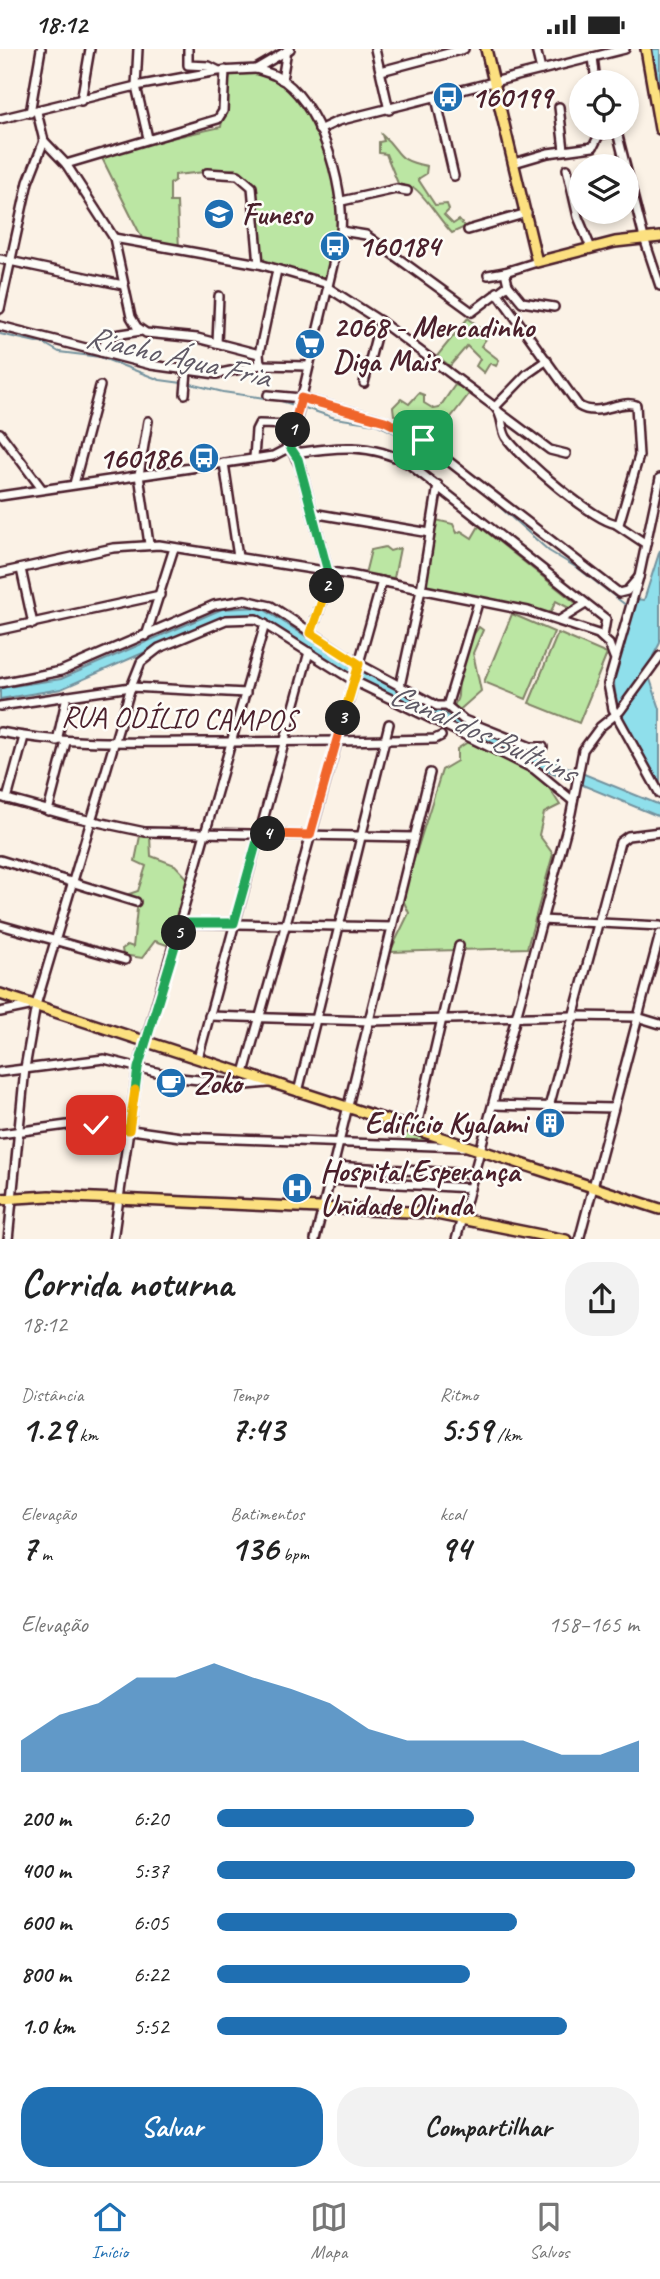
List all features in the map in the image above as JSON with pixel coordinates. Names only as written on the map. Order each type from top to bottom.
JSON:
[{"type":"main road","points":[[486,49],[537,263],[591,248],[660,237]]},
{"type":"main road","points":[[646,49],[660,129]]},
{"type":"main road","points":[[0,993],[660,1209]]},
{"type":"main road","points":[[0,1199],[321,1207],[462,1217],[561,1239]]},
{"type":"street","points":[[41,49],[33,113],[44,141],[66,165],[114,238],[131,317],[141,331]]},
{"type":"street","points":[[81,101],[90,49]]},
{"type":"street","points":[[138,49],[136,86],[148,138]]},
{"type":"street","points":[[188,49],[188,65],[209,66],[221,70]]},
{"type":"street","points":[[375,49],[389,110]]},
{"type":"street","points":[[381,71],[464,49]]},
{"type":"street","points":[[536,49],[541,70]]},
{"type":"street","points":[[319,130],[338,121],[436,98],[596,54],[625,49]]},
{"type":"street","points":[[256,69],[289,50]]},
{"type":"street","points":[[282,80],[289,50]]},
{"type":"street","points":[[0,119],[136,86],[221,70],[256,69],[282,80],[301,99],[319,130],[334,168],[342,201],[341,231],[294,425],[292,450],[328,572],[327,587],[311,633]]},
{"type":"street","points":[[66,165],[220,118],[223,111],[221,70]]},
{"type":"street","points":[[436,98],[454,176]]},
{"type":"street","points":[[559,107],[564,150]]},
{"type":"street","points":[[513,163],[564,150],[593,147],[596,140]]},
{"type":"street","points":[[620,140],[644,238],[660,286]]},
{"type":"street","points":[[0,309],[28,182],[44,141]]},
{"type":"street","points":[[566,169],[569,182]]},
{"type":"street","points":[[206,173],[237,175],[250,183],[254,195],[260,264]]},
{"type":"street","points":[[342,201],[396,189],[407,191]]},
{"type":"street","points":[[468,230],[527,213]]},
{"type":"street","points":[[583,224],[591,248]]},
{"type":"street","points":[[341,231],[366,235],[472,312],[508,285]]},
{"type":"street","points":[[114,238],[260,264],[328,286],[380,321],[550,450],[566,454]]},
{"type":"street","points":[[0,259],[123,285]]},
{"type":"street","points":[[488,275],[537,263]]},
{"type":"street","points":[[260,365],[259,353],[277,270]]},
{"type":"street","points":[[505,272],[508,285],[522,302],[554,307]]},
{"type":"street","points":[[497,292],[582,408],[598,410],[635,404],[638,409],[639,456],[622,520],[616,524]]},
{"type":"street","points":[[217,343],[219,296]]},
{"type":"street","points":[[364,383],[380,321]]},
{"type":"street","points":[[0,326],[101,352],[186,382],[260,365],[309,366]]},
{"type":"street","points":[[101,352],[107,336],[141,331],[160,337],[197,338],[259,353]]},
{"type":"street","points":[[497,409],[527,373],[547,360]]},
{"type":"street","points":[[74,484],[100,386]]},
{"type":"street","points":[[268,395],[301,399],[379,419],[411,432],[621,594],[639,577]]},
{"type":"street","points":[[497,409],[504,434],[524,456],[595,514],[646,544]]},
{"type":"street","points":[[148,421],[139,475],[149,544]]},
{"type":"street","points":[[254,458],[256,430],[260,424],[264,422],[294,425]]},
{"type":"street","points":[[0,433],[42,489]]},
{"type":"street","points":[[0,496],[272,456],[292,450],[369,448],[398,457],[438,485],[606,619],[603,637],[614,657]]},
{"type":"street","points":[[223,463],[238,557]]},
{"type":"street","points":[[660,478],[639,577],[614,657],[608,692],[660,794]]},
{"type":"street","points":[[400,686],[421,590],[438,485]]},
{"type":"street","points":[[312,513],[430,533]]},
{"type":"street","points":[[0,573],[113,548],[149,544],[382,581],[560,620],[603,637]]},
{"type":"street","points":[[146,636],[174,548]]},
{"type":"street","points":[[21,569],[33,624]]},
{"type":"street","points":[[244,1073],[382,581]]},
{"type":"street","points":[[0,631],[160,595]]},
{"type":"street","points":[[0,683],[61,671],[214,605],[245,600],[267,605],[358,666],[437,706],[447,706],[464,720],[531,747],[543,747]]},
{"type":"street","points":[[447,706],[478,603]]},
{"type":"street","points":[[560,620],[584,604]]},
{"type":"street","points":[[8,1239],[25,1068],[35,1005],[113,744],[141,662],[166,644],[226,620],[256,619],[354,680],[523,762],[551,780],[573,801]]},
{"type":"street","points":[[113,1239],[138,1068],[182,923],[265,624]]},
{"type":"street","points":[[198,1058],[309,652]]},
{"type":"street","points":[[456,1239],[578,784],[583,750],[600,727],[618,713],[658,658]]},
{"type":"street","points":[[0,706],[131,687],[246,693]]},
{"type":"street","points":[[57,741],[67,696]]},
{"type":"street","points":[[298,1092],[389,724]]},
{"type":"street","name":"RUA ODÍLIO CAMPOS","points":[[0,732],[66,742],[113,744],[336,742],[441,736]]},
{"type":"street","points":[[24,737],[3,798],[48,811],[145,832],[413,837]]},
{"type":"street","points":[[48,811],[66,742]]},
{"type":"street","points":[[315,1239],[430,773]]},
{"type":"street","points":[[549,1107],[621,840],[660,832]]},
{"type":"street","points":[[0,860],[136,902]]},
{"type":"street","points":[[541,920],[660,926]]},
{"type":"street","points":[[182,923],[392,927]]},
{"type":"street","points":[[0,925],[125,960]]},
{"type":"street","points":[[579,1239],[660,934]]},
{"type":"street","points":[[416,1130],[459,946]]},
{"type":"street","points":[[0,1012],[35,1005]]},
{"type":"street","points":[[209,1016],[371,1021],[517,1015],[637,1017],[660,1024]]},
{"type":"street","points":[[0,1072],[104,1059],[198,1080],[270,1083]]},
{"type":"street","points":[[493,1105],[613,1108]]},
{"type":"street","points":[[0,1134],[82,1123],[181,1137],[470,1147]]},
{"type":"street","points":[[332,1166],[474,1174]]},
{"type":"street","points":[[328,1180],[470,1188]]},
{"type":"green space","points":[[245,72],[274,76],[289,88],[313,120],[331,158],[341,196],[342,212],[327,282],[262,265],[253,183],[236,169],[175,175],[175,180],[170,184],[170,202],[177,202],[179,250],[145,244],[102,158],[145,144],[221,127],[230,74]]},
{"type":"green space","points":[[382,135],[403,158],[427,166],[426,174],[418,179],[435,205],[447,204],[449,210],[444,215],[453,224],[459,220],[465,227],[452,233],[418,191],[414,188],[407,191],[399,186],[386,154],[379,153],[379,142],[384,141]]},
{"type":"green space","points":[[468,318],[489,335],[481,346],[499,360],[496,366],[490,363],[484,373],[476,366],[480,359],[467,346],[450,366],[437,356]]},
{"type":"green space","points":[[455,385],[467,389],[469,394],[445,425],[394,415],[393,407],[401,399],[409,404],[419,393],[424,395],[424,403],[434,409],[439,408]]},
{"type":"green space","points":[[441,496],[436,520],[453,524],[457,533],[461,531],[472,538],[479,526],[577,604],[569,608],[556,601],[549,615],[421,590]]},
{"type":"green space","points":[[385,547],[390,551],[400,548],[394,578],[365,574],[371,550]]},
{"type":"green space","points":[[512,614],[554,632],[526,699],[484,682]]},
{"type":"green space","points":[[479,627],[483,630],[473,653],[481,691],[456,713],[452,711],[458,697],[462,659]]},
{"type":"green space","points":[[558,633],[607,654],[579,723],[529,703]]},
{"type":"green space","points":[[468,742],[539,772],[560,805],[544,813],[539,835],[553,854],[527,948],[390,952],[409,913],[402,898],[442,770],[457,761],[457,749]]},
{"type":"green space","points":[[140,836],[150,836],[151,856],[175,865],[189,880],[170,946],[155,941],[142,958],[123,955],[122,949],[128,945],[133,947],[138,899],[129,894],[138,891],[146,866],[135,861]]},
{"type":"green space","points":[[407,1128],[458,1144],[400,1146]]},
{"type":"water","points":[[651,49],[660,49],[660,121]]},
{"type":"water","points":[[660,550],[660,643],[653,656],[650,679],[660,709],[660,785],[624,721],[614,686],[614,668],[636,599],[644,600]]},
{"type":"water","name":"Canal dos Bultrins","points":[[260,607],[354,667],[474,729],[660,805],[660,817],[481,743],[351,676],[257,617],[225,617],[61,689],[0,699],[0,688],[61,679],[222,609]]},
{"type":"waterway","name":"Riacho Água Fria","points":[[0,334],[45,344],[59,352],[100,357],[160,380],[182,383]]},
{"type":"waterway","name":"Riacho Água Fria","points":[[187,383],[297,406]]},
{"type":"waterway","name":"Riacho Água Fria","points":[[302,407],[335,418],[376,424],[419,444],[483,492],[549,551],[579,569],[627,606]]},
{"type":"place","name":"160199","points":[[448,97]]},
{"type":"place","name":"Funeso","points":[[219,214]]},
{"type":"place","name":"160184","points":[[335,246]]},
{"type":"place","name":"2068 - Mercadinho Diga Mais","points":[[310,344]]},
{"type":"place","name":"160186","points":[[204,458]]},
{"type":"place","name":"Zoko","points":[[171,1083]]},
{"type":"place","name":"Edifício Kyalami","points":[[550,1123]]},
{"type":"place","name":"Hospital Esperança Unidade Olinda","points":[[297,1188]]},
{"type":"route","points":[[96,1125],[129,1130],[138,1068],[182,923],[234,923],[259,834],[310,835],[359,664],[311,633],[324,596],[328,572],[298,459],[290,447],[301,398],[385,421],[423,440]]}]
